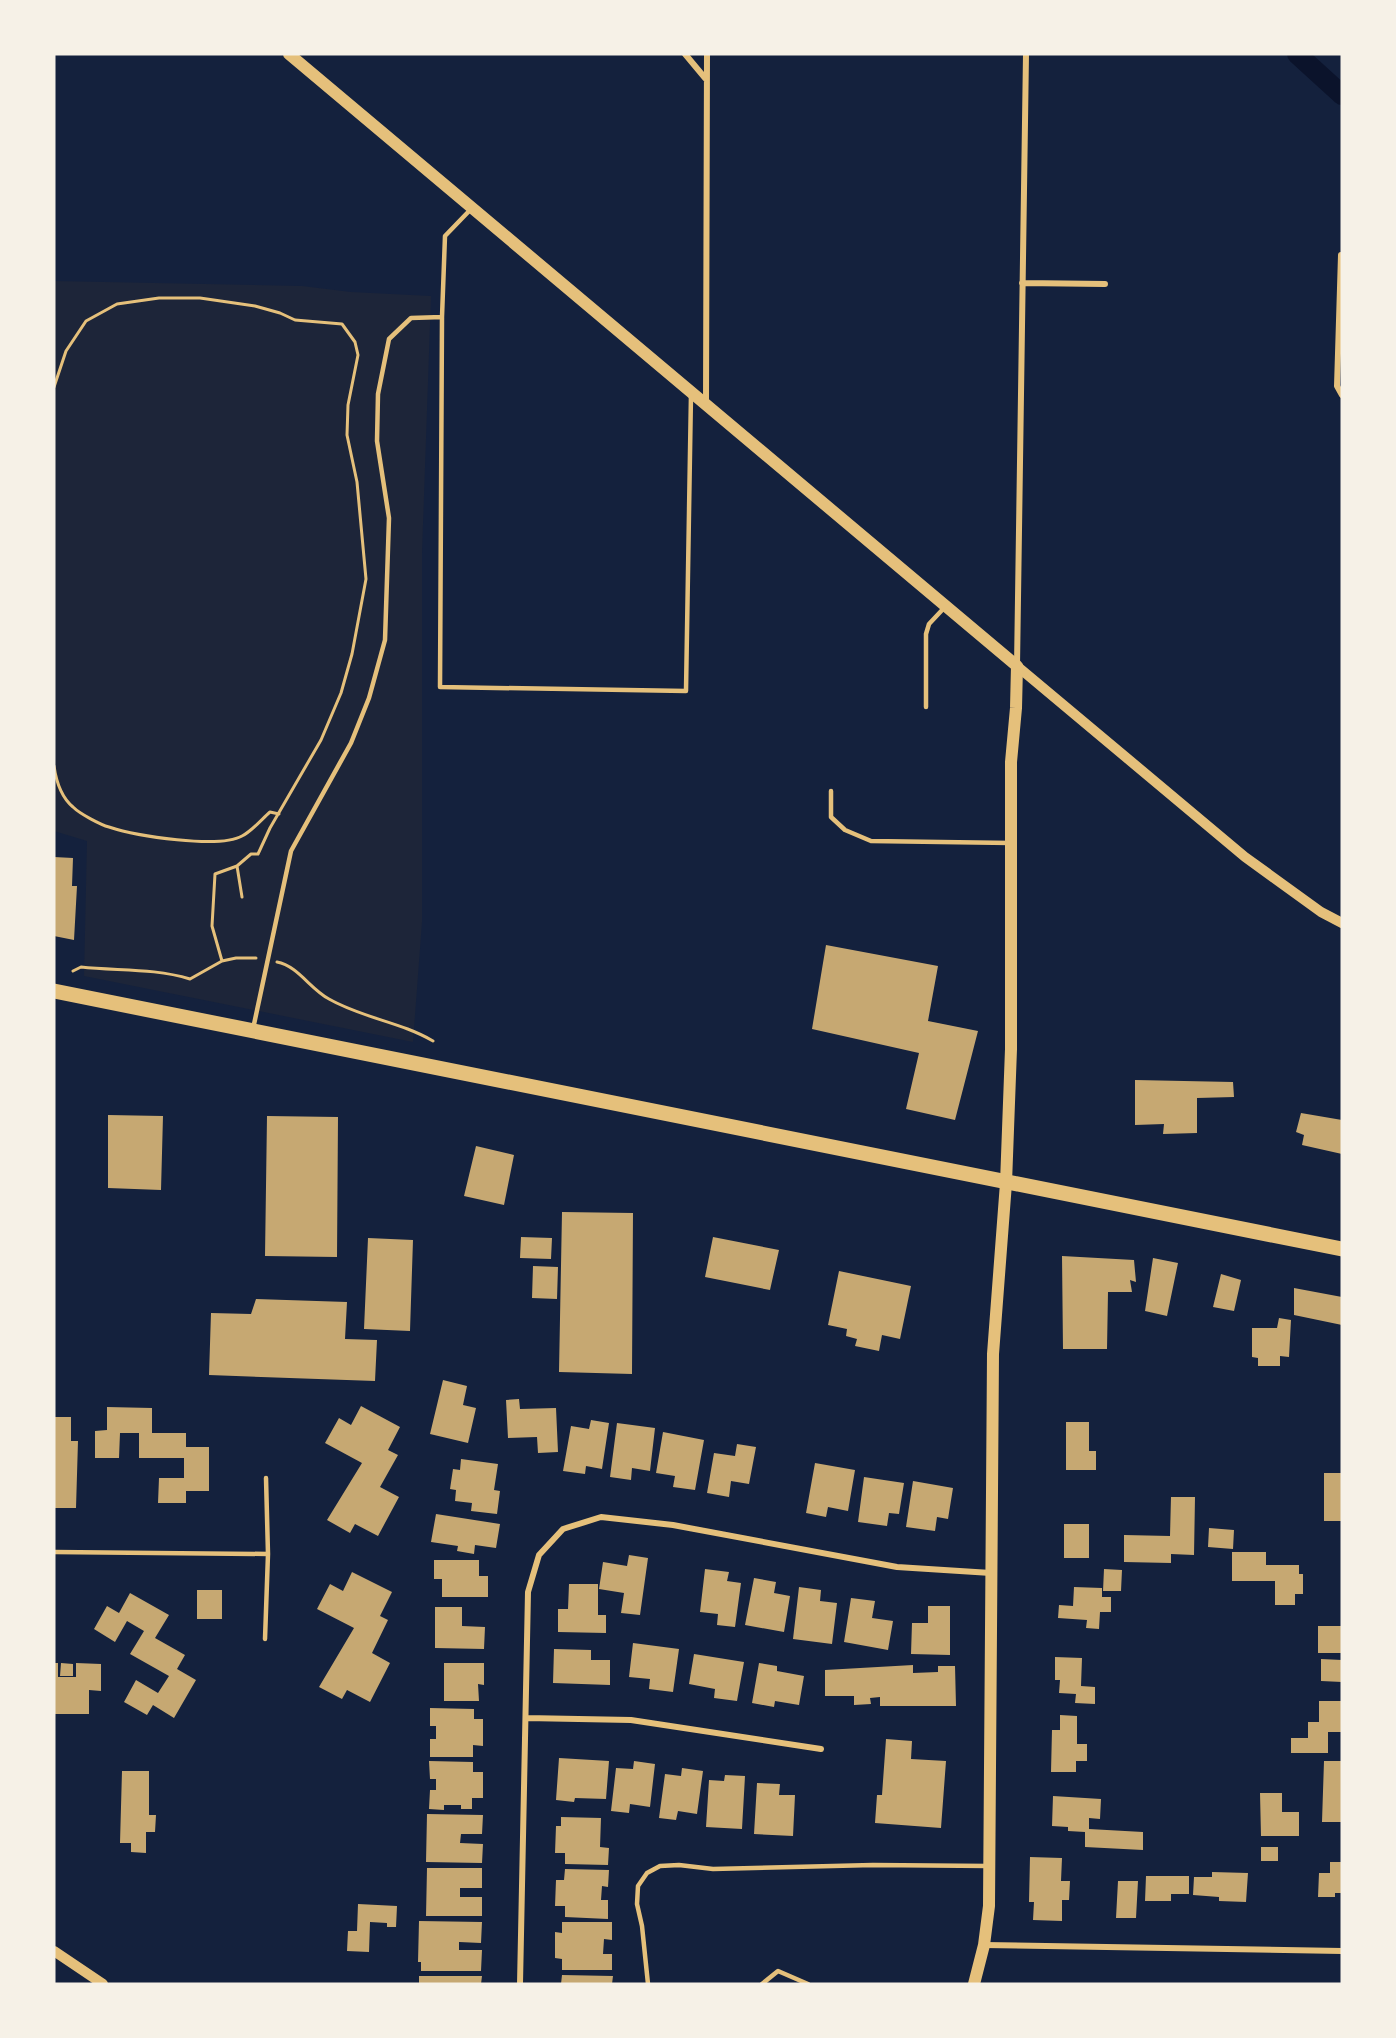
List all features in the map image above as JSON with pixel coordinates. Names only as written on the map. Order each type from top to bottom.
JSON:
[{"type":"main road","points":[[289,54],[1017,666],[1011,762],[1011,1049],[1006,1183],[993,1354],[989,1906],[984,1945],[974,1984]]},
{"type":"main road","points":[[54,991],[1342,1249]]},
{"type":"street","points":[[685,54],[706,79]]},
{"type":"street","points":[[706,54],[706,403]]},
{"type":"street","points":[[1026,54],[1017,666],[1245,857],[1321,912],[1342,923]]},
{"type":"street","points":[[1341,255],[1337,386],[1342,395]]},
{"type":"street","points":[[1022,283],[1106,284]]},
{"type":"street","points":[[520,1984],[528,1592],[539,1555],[563,1529],[602,1517],[674,1525],[897,1567],[991,1573]]},
{"type":"street","points":[[526,1718],[631,1720],[821,1749]]},
{"type":"street","points":[[984,1945],[1342,1951]]},
{"type":"street","points":[[54,1951],[103,1984]]},
{"type":"lane","points":[[472,208],[445,236],[442,317],[440,687],[686,691],[692,392]]},
{"type":"lane","points":[[253,1032],[291,851],[351,744],[369,698],[385,640],[389,518],[377,441],[378,394],[389,339],[411,318],[442,317]]},
{"type":"lane","points":[[926,707],[926,634],[929,624],[946,606]]},
{"type":"lane","points":[[831,791],[831,817],[845,830],[871,841],[1011,843]]},
{"type":"lane","points":[[265,1639],[268,1554],[266,1479]]},
{"type":"lane","points":[[54,1552],[268,1554]]},
{"type":"lane","points":[[648,1984],[642,1926],[637,1904],[638,1886],[646,1873],[660,1866],[679,1865],[712,1869],[873,1865],[989,1866]]},
{"type":"lane","points":[[762,1984],[778,1971],[808,1984]]},
{"type":"path","points":[[54,387],[66,351],[86,321],[117,304],[159,298],[190,298],[233,303],[280,313],[295,320],[342,324],[355,342],[358,355],[348,405],[347,435],[357,482],[366,579],[352,654],[341,693],[321,740],[258,854],[252,854],[237,866],[215,874],[212,926],[222,961]]},
{"type":"path","points":[[54,766],[56,782],[72,807],[107,827],[137,834],[169,839],[224,842],[242,836],[270,812],[279,814]]},
{"type":"path","points":[[237,866],[242,897]]},
{"type":"path","points":[[73,971],[81,967],[141,970],[190,979],[222,961],[250,957],[268,960],[288,964],[320,994],[334,1002],[419,1033],[433,1041]]},
{"type":"shaded area","points":[[54,281],[302,286],[351,292],[431,296],[422,553],[422,922],[413,1042],[84,976],[87,841],[54,831]]},
{"type":"building","points":[[54,857],[73,858],[72,886],[77,886],[74,940],[54,936]]},
{"type":"building","points":[[826,945],[938,966],[928,1021],[978,1031],[955,1120],[906,1109],[919,1053],[812,1029]]},
{"type":"building","points":[[1135,1080],[1233,1082],[1234,1097],[1197,1098],[1197,1133],[1163,1134],[1164,1124],[1135,1125]]},
{"type":"building","points":[[1301,1113],[1342,1120],[1342,1154],[1302,1145],[1304,1135],[1296,1132]]},
{"type":"building","points":[[108,1115],[163,1116],[161,1190],[108,1188]]},
{"type":"building","points":[[267,1116],[338,1117],[337,1257],[265,1256]]},
{"type":"building","points":[[476,1146],[514,1155],[504,1205],[464,1196]]},
{"type":"building","points":[[562,1212],[633,1213],[632,1374],[559,1372]]},
{"type":"building","points":[[521,1237],[552,1238],[551,1259],[520,1258]]},
{"type":"building","points":[[713,1237],[779,1250],[770,1290],[705,1277]]},
{"type":"building","points":[[368,1238],[413,1240],[410,1331],[364,1329]]},
{"type":"building","points":[[1062,1256],[1134,1260],[1136,1282],[1130,1280],[1132,1292],[1108,1292],[1107,1349],[1063,1349]]},
{"type":"building","points":[[1153,1258],[1178,1263],[1167,1316],[1145,1311]]},
{"type":"building","points":[[533,1266],[558,1267],[557,1299],[532,1298]]},
{"type":"building","points":[[839,1271],[911,1286],[900,1339],[882,1335],[879,1351],[855,1346],[857,1339],[846,1336],[847,1329],[828,1325]]},
{"type":"building","points":[[1221,1274],[1241,1280],[1234,1311],[1213,1307]]},
{"type":"building","points":[[1294,1288],[1342,1297],[1342,1325],[1294,1315]]},
{"type":"building","points":[[256,1299],[347,1302],[345,1339],[377,1340],[375,1381],[209,1375],[211,1313],[251,1314]]},
{"type":"building","points":[[1279,1318],[1291,1320],[1289,1357],[1280,1356],[1280,1366],[1258,1366],[1258,1358],[1252,1357],[1252,1328],[1277,1328]]},
{"type":"building","points":[[443,1380],[467,1386],[463,1405],[476,1408],[468,1443],[430,1434]]},
{"type":"building","points":[[519,1399],[520,1409],[556,1408],[558,1452],[538,1453],[537,1437],[508,1438],[506,1400]]},
{"type":"building","points":[[361,1406],[400,1427],[388,1450],[398,1455],[380,1487],[399,1497],[378,1536],[355,1524],[350,1533],[327,1520],[362,1463],[325,1443],[339,1418],[351,1425]]},
{"type":"building","points":[[107,1407],[152,1408],[152,1433],[186,1433],[186,1447],[209,1447],[209,1491],[186,1491],[186,1503],[158,1503],[159,1478],[184,1478],[184,1458],[139,1458],[139,1433],[120,1433],[119,1458],[95,1458],[95,1431],[107,1430]]},
{"type":"building","points":[[54,1417],[71,1417],[71,1441],[78,1441],[76,1508],[54,1508]]},
{"type":"building","points":[[591,1420],[609,1423],[602,1469],[586,1466],[585,1474],[563,1471],[571,1426],[589,1429]]},
{"type":"building","points":[[1066,1422],[1089,1422],[1089,1451],[1096,1451],[1096,1470],[1066,1470]]},
{"type":"building","points":[[617,1423],[655,1428],[650,1471],[632,1468],[631,1480],[610,1477]]},
{"type":"building","points":[[663,1432],[704,1440],[695,1490],[673,1487],[675,1476],[656,1473]]},
{"type":"building","points":[[737,1444],[756,1447],[749,1484],[731,1481],[729,1497],[707,1493],[714,1453],[735,1456]]},
{"type":"building","points":[[461,1459],[498,1464],[494,1490],[500,1491],[497,1514],[471,1511],[472,1503],[455,1501],[456,1490],[450,1489],[453,1469],[460,1470]]},
{"type":"building","points":[[815,1463],[855,1470],[848,1511],[828,1507],[826,1517],[806,1513]]},
{"type":"building","points":[[1324,1473],[1342,1473],[1342,1521],[1324,1521]]},
{"type":"building","points":[[864,1477],[904,1483],[899,1514],[889,1513],[887,1526],[858,1522]]},
{"type":"building","points":[[913,1481],[953,1488],[948,1519],[937,1517],[935,1531],[906,1527]]},
{"type":"building","points":[[1171,1497],[1195,1497],[1194,1555],[1171,1554],[1171,1563],[1124,1562],[1124,1535],[1170,1536]]},
{"type":"building","points":[[436,1514],[500,1524],[496,1548],[475,1545],[474,1554],[457,1551],[458,1546],[431,1542]]},
{"type":"building","points":[[1064,1524],[1089,1524],[1089,1558],[1064,1558]]},
{"type":"building","points":[[1209,1528],[1234,1530],[1233,1549],[1208,1547]]},
{"type":"building","points":[[1232,1552],[1266,1552],[1266,1565],[1299,1565],[1299,1574],[1303,1574],[1303,1594],[1295,1594],[1295,1605],[1275,1605],[1275,1581],[1232,1581]]},
{"type":"building","points":[[629,1555],[648,1558],[640,1615],[621,1613],[624,1593],[599,1589],[603,1562],[627,1566]]},
{"type":"building","points":[[434,1560],[479,1560],[479,1576],[488,1576],[488,1597],[442,1597],[442,1579],[434,1579]]},
{"type":"building","points":[[705,1569],[729,1572],[727,1581],[741,1583],[735,1627],[717,1625],[718,1614],[700,1612]]},
{"type":"building","points":[[1104,1569],[1122,1570],[1121,1591],[1103,1591]]},
{"type":"building","points":[[352,1572],[392,1592],[380,1616],[388,1620],[372,1653],[390,1663],[370,1702],[347,1690],[342,1699],[319,1687],[354,1628],[317,1609],[330,1584],[343,1591]]},
{"type":"building","points":[[754,1578],[776,1582],[774,1593],[790,1596],[784,1632],[745,1625]]},
{"type":"building","points":[[569,1584],[598,1584],[598,1615],[606,1615],[606,1633],[558,1632],[558,1609],[568,1609]]},
{"type":"building","points":[[799,1587],[821,1590],[820,1601],[837,1603],[832,1644],[793,1639]]},
{"type":"building","points":[[1074,1587],[1102,1588],[1102,1597],[1111,1597],[1111,1612],[1100,1612],[1099,1629],[1086,1628],[1087,1620],[1058,1618],[1059,1605],[1073,1606]]},
{"type":"building","points":[[197,1590],[222,1590],[222,1619],[197,1619]]},
{"type":"building","points":[[130,1593],[169,1615],[155,1638],[185,1655],[177,1669],[196,1680],[174,1718],[153,1705],[147,1715],[124,1702],[136,1680],[158,1693],[169,1676],[130,1654],[144,1631],[127,1621],[115,1642],[94,1629],[107,1606],[119,1613]]},
{"type":"building","points":[[851,1598],[875,1601],[872,1618],[893,1621],[888,1650],[844,1642]]},
{"type":"building","points":[[928,1606],[950,1606],[950,1655],[911,1654],[912,1623],[928,1623]]},
{"type":"building","points":[[435,1607],[462,1607],[462,1626],[485,1627],[484,1649],[435,1648]]},
{"type":"building","points":[[1318,1626],[1342,1626],[1342,1653],[1318,1653]]},
{"type":"building","points":[[633,1643],[679,1649],[673,1692],[649,1689],[650,1679],[629,1677]]},
{"type":"building","points":[[554,1649],[591,1650],[591,1660],[610,1660],[610,1685],[553,1683]]},
{"type":"building","points":[[694,1654],[744,1662],[737,1701],[714,1698],[715,1689],[689,1684]]},
{"type":"building","points":[[1055,1657],[1082,1658],[1081,1686],[1095,1687],[1095,1704],[1075,1703],[1076,1694],[1059,1693],[1060,1680],[1055,1680]]},
{"type":"building","points":[[1321,1659],[1342,1660],[1342,1682],[1321,1681]]},
{"type":"building","points":[[54,1663],[58,1663],[58,1677],[76,1677],[76,1663],[101,1664],[101,1691],[89,1690],[89,1714],[54,1714]]},
{"type":"building","points":[[61,1663],[73,1664],[73,1676],[60,1676]]},
{"type":"building","points":[[444,1663],[484,1663],[484,1685],[478,1684],[479,1701],[444,1701]]},
{"type":"building","points":[[759,1663],[777,1666],[777,1671],[804,1676],[799,1705],[775,1701],[774,1707],[752,1703]]},
{"type":"building","points":[[913,1665],[913,1673],[938,1672],[938,1666],[955,1666],[956,1706],[880,1706],[880,1697],[870,1698],[871,1704],[854,1705],[854,1696],[825,1696],[825,1670]]},
{"type":"building","points":[[1319,1701],[1342,1701],[1342,1732],[1328,1732],[1328,1753],[1291,1753],[1291,1738],[1308,1738],[1308,1722],[1319,1722]]},
{"type":"building","points":[[430,1708],[474,1709],[474,1719],[483,1719],[483,1746],[473,1745],[473,1757],[430,1757],[430,1739],[436,1739],[436,1726],[430,1726]]},
{"type":"building","points":[[1060,1715],[1077,1716],[1077,1744],[1087,1744],[1087,1761],[1076,1761],[1076,1772],[1051,1772],[1052,1730],[1060,1730]]},
{"type":"building","points":[[886,1739],[912,1741],[911,1759],[946,1761],[941,1828],[875,1823],[877,1795],[882,1795]]},
{"type":"building","points":[[559,1758],[609,1761],[606,1799],[575,1798],[574,1802],[556,1800]]},
{"type":"building","points":[[429,1761],[473,1762],[473,1772],[483,1772],[483,1798],[472,1798],[472,1809],[461,1809],[461,1805],[444,1805],[444,1810],[429,1809],[430,1790],[436,1790],[436,1779],[430,1779]]},
{"type":"building","points":[[634,1761],[655,1764],[650,1807],[630,1804],[629,1813],[611,1811],[616,1768],[633,1769]]},
{"type":"building","points":[[1324,1761],[1342,1761],[1342,1822],[1322,1822]]},
{"type":"building","points":[[682,1768],[703,1771],[697,1814],[678,1811],[676,1820],[659,1818],[665,1774],[681,1776]]},
{"type":"building","points":[[122,1771],[149,1771],[149,1815],[156,1815],[155,1832],[146,1832],[146,1853],[131,1852],[131,1843],[120,1843]]},
{"type":"building","points":[[725,1775],[745,1776],[742,1829],[706,1827],[709,1780],[724,1781]]},
{"type":"building","points":[[757,1783],[780,1784],[779,1795],[795,1795],[793,1836],[754,1834]]},
{"type":"building","points":[[1260,1793],[1282,1793],[1282,1812],[1299,1812],[1299,1836],[1261,1836]]},
{"type":"building","points":[[1053,1796],[1101,1799],[1100,1819],[1089,1818],[1089,1829],[1143,1832],[1143,1850],[1085,1847],[1085,1832],[1068,1831],[1068,1827],[1052,1826]]},
{"type":"building","points":[[427,1814],[483,1815],[482,1834],[461,1834],[460,1843],[483,1844],[482,1863],[426,1862]]},
{"type":"building","points":[[561,1817],[601,1818],[600,1847],[609,1848],[608,1865],[565,1864],[565,1853],[555,1853],[556,1826],[561,1826]]},
{"type":"building","points":[[1261,1847],[1278,1847],[1278,1861],[1261,1861]]},
{"type":"building","points":[[1030,1857],[1062,1858],[1061,1881],[1070,1881],[1069,1900],[1062,1900],[1062,1921],[1033,1920],[1034,1902],[1029,1902]]},
{"type":"building","points":[[1330,1862],[1342,1862],[1342,1893],[1335,1893],[1335,1897],[1318,1897],[1319,1873],[1330,1873]]},
{"type":"building","points":[[427,1868],[482,1868],[482,1888],[460,1888],[460,1897],[482,1897],[482,1916],[426,1916]]},
{"type":"building","points":[[565,1869],[609,1870],[608,1887],[602,1886],[601,1900],[608,1900],[608,1919],[565,1917],[565,1906],[555,1906],[556,1880],[564,1880]]},
{"type":"building","points":[[1212,1872],[1248,1873],[1246,1902],[1219,1901],[1219,1897],[1193,1895],[1194,1877],[1212,1877]]},
{"type":"building","points":[[1146,1876],[1189,1876],[1189,1894],[1171,1894],[1171,1901],[1145,1901]]},
{"type":"building","points":[[1118,1881],[1138,1881],[1136,1918],[1116,1918]]},
{"type":"building","points":[[358,1904],[397,1906],[396,1927],[387,1927],[387,1923],[370,1922],[369,1952],[347,1951],[348,1931],[357,1931]]},
{"type":"building","points":[[419,1921],[482,1922],[481,1943],[459,1942],[459,1950],[482,1950],[481,1971],[421,1971],[421,1962],[418,1962]]},
{"type":"building","points":[[562,1922],[612,1922],[612,1940],[604,1939],[603,1954],[612,1954],[612,1970],[562,1970],[562,1959],[555,1958],[555,1932],[562,1933]]},
{"type":"building","points":[[562,1975],[613,1976],[612,1984],[561,1984]]},
{"type":"building","points":[[419,1976],[482,1976],[481,1984],[419,1984]]},
{"type":"waterway","points":[[1297,54],[1342,95]]}]
